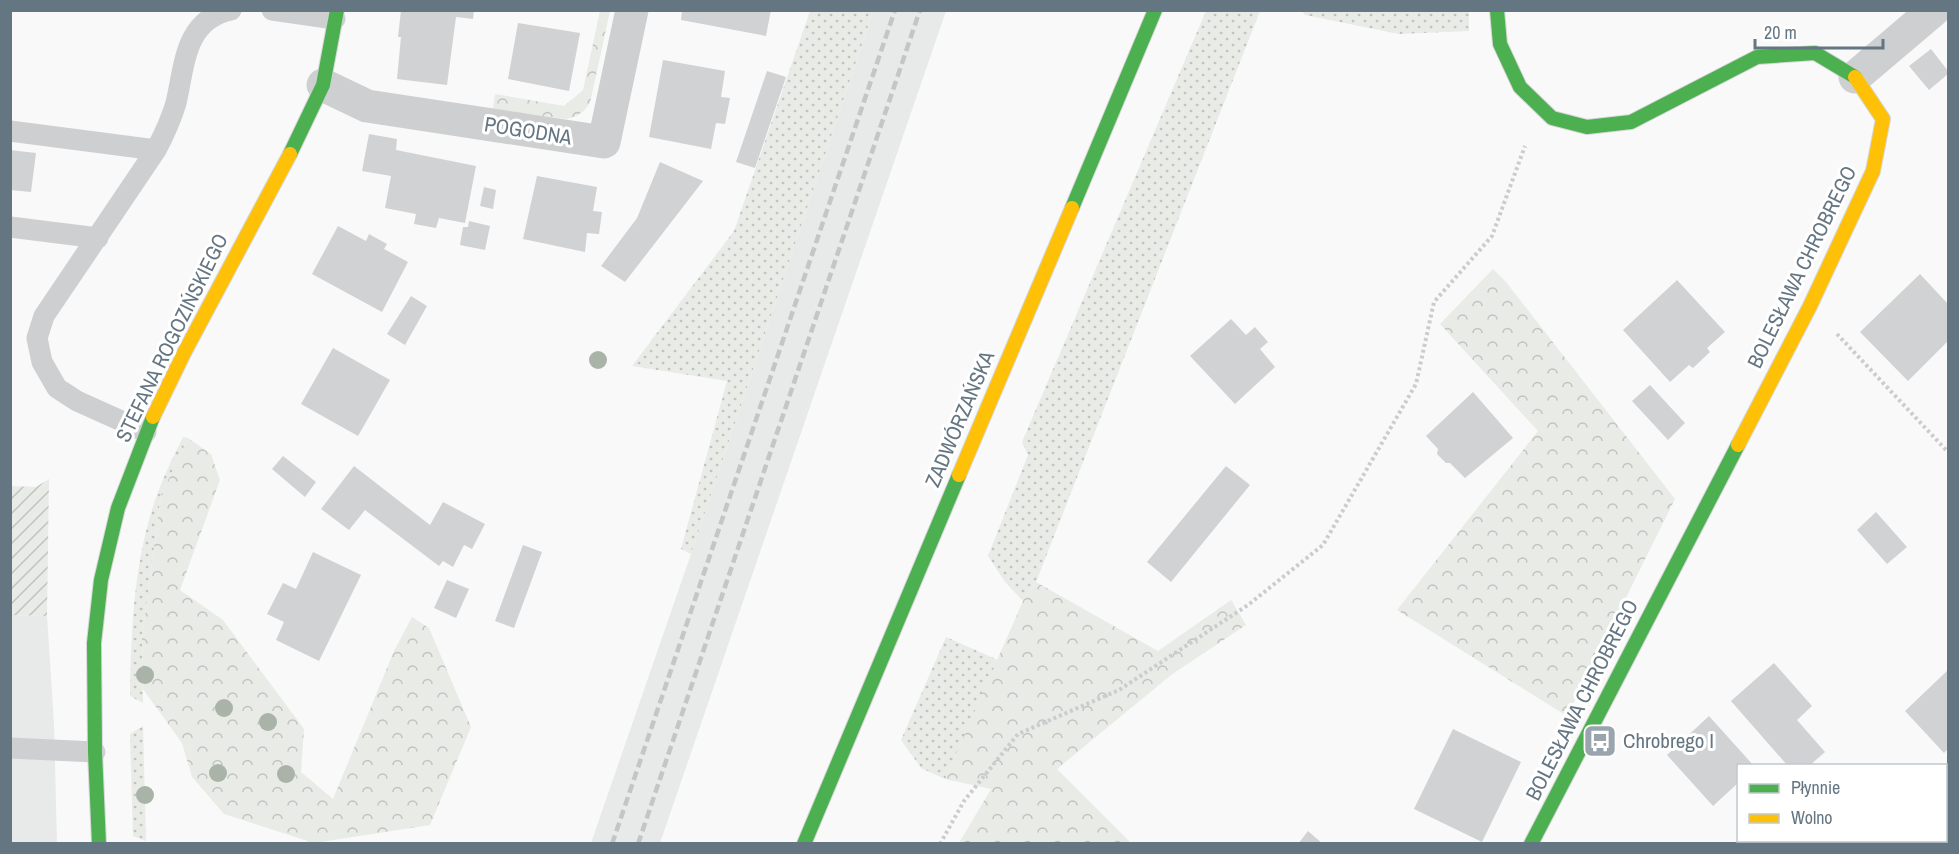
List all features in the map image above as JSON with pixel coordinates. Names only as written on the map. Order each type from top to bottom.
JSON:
[{"type":"street","name":"POGODNA","points":[[323,85],[367,106],[604,142],[632,10]]},
{"type":"street","name":"ZADWÓRZAŃSKA","points":[[804,843],[1155,10]]},
{"type":"street","name":"BOLESŁAWA CHROBREGO","points":[[1497,10],[1500,44],[1520,87],[1552,117],[1587,126],[1631,122],[1757,57],[1815,53],[1855,77],[1883,119],[1872,171],[1810,306],[1531,843]]},
{"type":"street","points":[[1855,77],[1934,10]]},
{"type":"street","name":"STEFANA ROGOZIŃSKIEGO","points":[[99,843],[94,643],[102,580],[118,508],[146,432],[184,353],[279,175],[323,85],[336,15]]},
{"type":"lane","points":[[146,432],[77,401],[57,388],[42,362],[37,338],[44,316],[156,150],[170,122],[182,67],[193,36],[206,21],[231,10]]},
{"type":"lane","points":[[272,10],[336,15]]},
{"type":"lane","points":[[10,131],[156,150]]},
{"type":"lane","points":[[10,227],[98,238]]},
{"type":"lane","points":[[10,748],[95,752]]},
{"type":"path","points":[[940,843],[964,801],[1018,734],[1119,690],[1248,606],[1323,545],[1416,384],[1434,302],[1492,236],[1540,106]]},
{"type":"path","points":[[1810,306],[1948,452]]},
{"type":"shaded area","points":[[873,11],[946,11],[660,843],[591,843],[691,554]]},
{"type":"shaded area","points":[[11,615],[47,616],[54,724],[57,843],[11,844]]},
{"type":"green space","points":[[600,11],[610,11],[590,103],[582,112],[566,119],[493,109],[495,94],[564,106],[583,90]]},
{"type":"green space","points":[[810,11],[873,11],[691,554],[681,549],[727,381],[632,366],[734,231]]},
{"type":"green space","points":[[1206,11],[1260,11],[1036,582],[1023,601],[1005,582],[988,556],[1028,455],[1022,442]]},
{"type":"green space","points":[[1302,11],[1469,11],[1469,31],[1399,34],[1305,15]]},
{"type":"green space","points":[[1493,269],[1506,282],[1675,499],[1567,716],[1397,610],[1538,431],[1440,324]]},
{"type":"green space","points":[[183,437],[188,438],[161,495],[142,638],[143,703],[130,696],[135,593],[150,517],[158,492]]},
{"type":"green space","points":[[188,438],[211,454],[220,480],[180,590],[223,620],[304,729],[301,772],[333,799],[394,651],[412,617],[429,628],[471,727],[430,825],[314,843],[224,814],[192,777],[182,743],[143,689],[142,638],[161,495]]},
{"type":"green space","points":[[49,479],[47,616],[11,615],[11,486],[36,487]]},
{"type":"green space","points":[[1036,582],[1158,651],[1231,600],[1246,625],[1171,675],[1057,769],[1131,843],[959,843],[991,789],[945,779],[1023,601]]},
{"type":"green space","points":[[946,637],[998,660],[945,779],[921,768],[901,740]]},
{"type":"green space","points":[[143,726],[146,841],[133,836],[130,734]]},
{"type":"building","points":[[401,10],[474,10],[473,19],[456,17],[447,85],[397,79]]},
{"type":"building","points":[[682,10],[771,10],[766,36],[681,20]]},
{"type":"building","points":[[518,23],[580,33],[569,91],[508,79]]},
{"type":"building","points":[[1931,49],[1948,74],[1929,90],[1909,66]]},
{"type":"building","points":[[663,60],[725,71],[721,97],[730,98],[725,124],[716,123],[711,149],[649,137]]},
{"type":"building","points":[[767,71],[786,77],[755,168],[736,162]]},
{"type":"building","points":[[369,134],[397,139],[396,150],[476,166],[465,223],[439,218],[436,228],[414,224],[416,214],[385,208],[391,176],[362,171]]},
{"type":"building","points":[[10,150],[36,153],[31,192],[10,190]]},
{"type":"building","points":[[660,162],[703,181],[625,282],[601,266],[637,218]]},
{"type":"building","points":[[537,176],[597,187],[593,211],[602,212],[599,234],[587,233],[585,252],[523,239]]},
{"type":"building","points":[[484,187],[496,190],[493,209],[480,206]]},
{"type":"building","points":[[469,221],[490,226],[485,250],[460,245],[463,227],[468,227]]},
{"type":"building","points":[[338,226],[366,241],[369,234],[387,244],[384,249],[408,262],[382,312],[312,274]]},
{"type":"building","points":[[1920,274],[1948,304],[1948,341],[1908,381],[1860,332]]},
{"type":"building","points":[[1677,280],[1725,332],[1707,348],[1710,352],[1693,368],[1689,365],[1670,382],[1623,330]]},
{"type":"building","points":[[411,296],[427,306],[405,345],[387,334]]},
{"type":"building","points":[[1231,319],[1246,335],[1255,327],[1268,342],[1260,349],[1275,367],[1235,404],[1190,356]]},
{"type":"building","points":[[333,348],[390,380],[358,436],[301,404]]},
{"type":"building","points":[[1650,385],[1685,423],[1668,440],[1632,401]]},
{"type":"building","points":[[1473,392],[1513,438],[1465,478],[1437,454],[1438,449],[1426,436]]},
{"type":"building","points":[[283,456],[316,482],[305,497],[272,469]]},
{"type":"building","points":[[354,466],[430,525],[443,502],[485,524],[472,549],[464,545],[453,567],[443,561],[439,566],[365,510],[349,530],[321,509]]},
{"type":"building","points":[[1226,466],[1250,485],[1171,582],[1147,562]]},
{"type":"building","points":[[1876,512],[1907,547],[1887,564],[1857,530]]},
{"type":"building","points":[[523,545],[542,552],[514,628],[495,621]]},
{"type":"building","points":[[313,552],[361,575],[319,661],[276,640],[284,622],[267,614],[283,583],[296,589]]},
{"type":"building","points":[[447,580],[469,589],[456,618],[434,608]]},
{"type":"building","points":[[1774,663],[1812,706],[1797,720],[1825,752],[1811,764],[1786,764],[1731,701]]},
{"type":"building","points":[[1948,670],[1948,749],[1944,753],[1905,711]]},
{"type":"building","points":[[1709,716],[1752,764],[1737,764],[1737,784],[1713,806],[1667,755]]},
{"type":"building","points":[[1453,729],[1521,762],[1482,842],[1414,809]]},
{"type":"building","points":[[1308,831],[1323,844],[1298,844]]},
{"type":"building","points":[[1824,842],[1888,842],[1889,844],[1822,844]]},
{"type":"railway","points":[[612,844],[895,10]]},
{"type":"railway","points":[[638,844],[920,10]]},
{"type":"traffic: fast","points":[[290,154],[323,85],[337,10]]},
{"type":"traffic: fast","points":[[1072,208],[1155,10]]},
{"type":"traffic: fast","points":[[1497,10],[1500,44],[1520,87],[1552,118],[1587,127],[1631,122],[1757,57],[1815,53],[1855,77]]},
{"type":"traffic: fast","points":[[99,844],[94,643],[101,580],[118,508],[153,417]]},
{"type":"traffic: fast","points":[[1531,844],[1738,445]]},
{"type":"traffic: fast","points":[[804,844],[959,475]]},
{"type":"traffic: slow","points":[[1738,445],[1810,306],[1873,171],[1883,119],[1855,77]]},
{"type":"traffic: slow","points":[[153,417],[184,353],[290,154]]},
{"type":"traffic: slow","points":[[959,475],[1072,208]]},
{"type":"place","name":"Chrobrego I","points":[[1600,741]]}]
